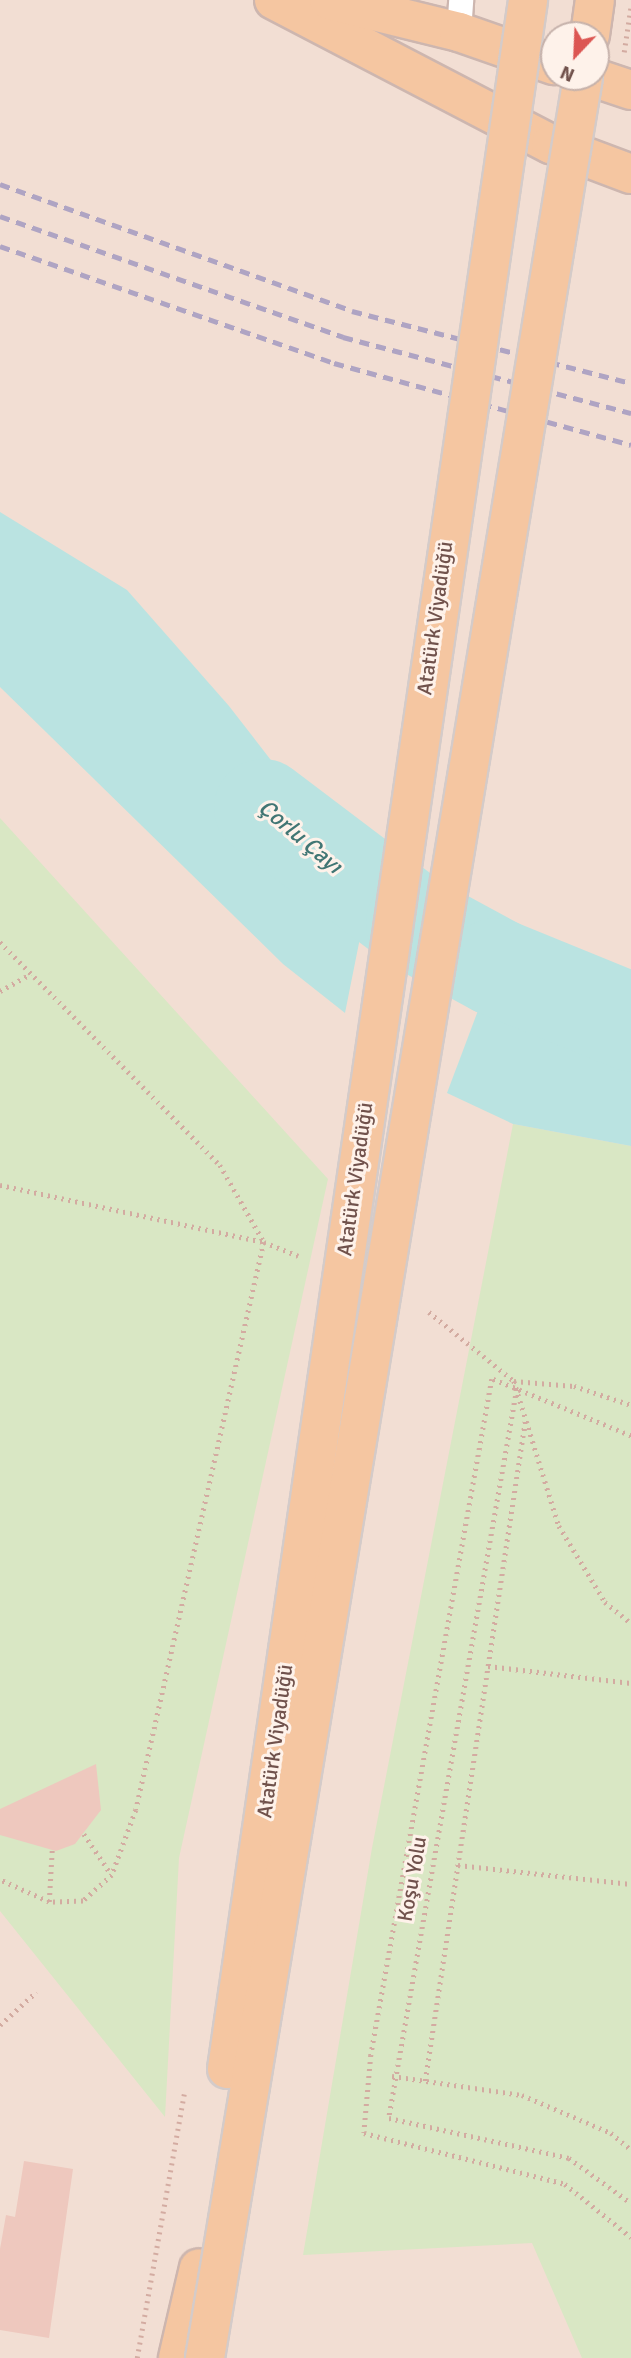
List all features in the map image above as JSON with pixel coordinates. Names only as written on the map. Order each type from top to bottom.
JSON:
[{"type":"main road","points":[[274,0],[551,144],[631,174]]},
{"type":"main road","points":[[329,0],[459,16],[540,58]]},
{"type":"main road","name":"Atatürk Viyadüğü","points":[[178,2358],[199,2268],[528,0]]},
{"type":"main road","points":[[592,21],[595,0]]},
{"type":"main road","points":[[610,83],[631,90]]},
{"type":"main road","name":"Atatürk Viyadüğü","points":[[205,2358],[581,91]]},
{"type":"path","points":[[0,942],[220,1165],[264,1242],[136,1810],[112,1875],[83,1901],[50,1902],[0,1880]]},
{"type":"path","points":[[0,991],[31,974]]},
{"type":"path","points":[[0,1185],[264,1242],[302,1258]]},
{"type":"path","points":[[415,1306],[514,1381],[574,1386],[631,1405]]},
{"type":"path","points":[[631,1436],[492,1379],[370,2055],[365,2133],[565,2184],[631,2237]]},
{"type":"path","points":[[514,1381],[559,1526],[605,1602],[631,1623]]},
{"type":"path","name":"Koşu Yolu","points":[[517,1390],[392,2076],[389,2118],[569,2158],[631,2203]]},
{"type":"path","points":[[425,2081],[525,1417]]},
{"type":"path","points":[[488,1665],[631,1683]]},
{"type":"path","points":[[84,1834],[112,1875]]},
{"type":"path","points":[[50,1902],[52,1850]]},
{"type":"path","points":[[458,1865],[631,1884]]},
{"type":"path","points":[[0,2025],[36,1992]]},
{"type":"path","points":[[392,2076],[522,2095],[611,2133],[631,2150]]},
{"type":"shaded area","points":[[0,0],[631,0],[631,2358],[0,2358]]},
{"type":"green space","points":[[0,818],[328,1179],[179,1858],[165,2117],[0,1911]]},
{"type":"green space","points":[[513,1124],[631,1146],[631,2358],[582,2358],[532,2243],[303,2255],[372,1848]]},
{"type":"water","points":[[0,512],[127,590],[229,706],[370,888],[345,1013],[283,964],[0,687]]},
{"type":"water","points":[[485,992],[631,1050],[631,1146],[513,1124],[447,1093]]},
{"type":"building","points":[[96,1764],[101,1810],[75,1844],[56,1851],[0,1835],[0,1809]]},
{"type":"building","points":[[24,2161],[73,2169],[49,2338],[0,2330],[0,2249],[6,2215],[15,2217]]},
{"type":"waterway","name":"Çorlu Çayı","points":[[263,808],[415,923],[496,967],[631,1022]]},
{"type":"railway","points":[[0,184],[352,311],[631,383]]},
{"type":"railway","points":[[0,216],[343,337],[631,413]]},
{"type":"railway","points":[[0,246],[334,363],[631,445]]}]
